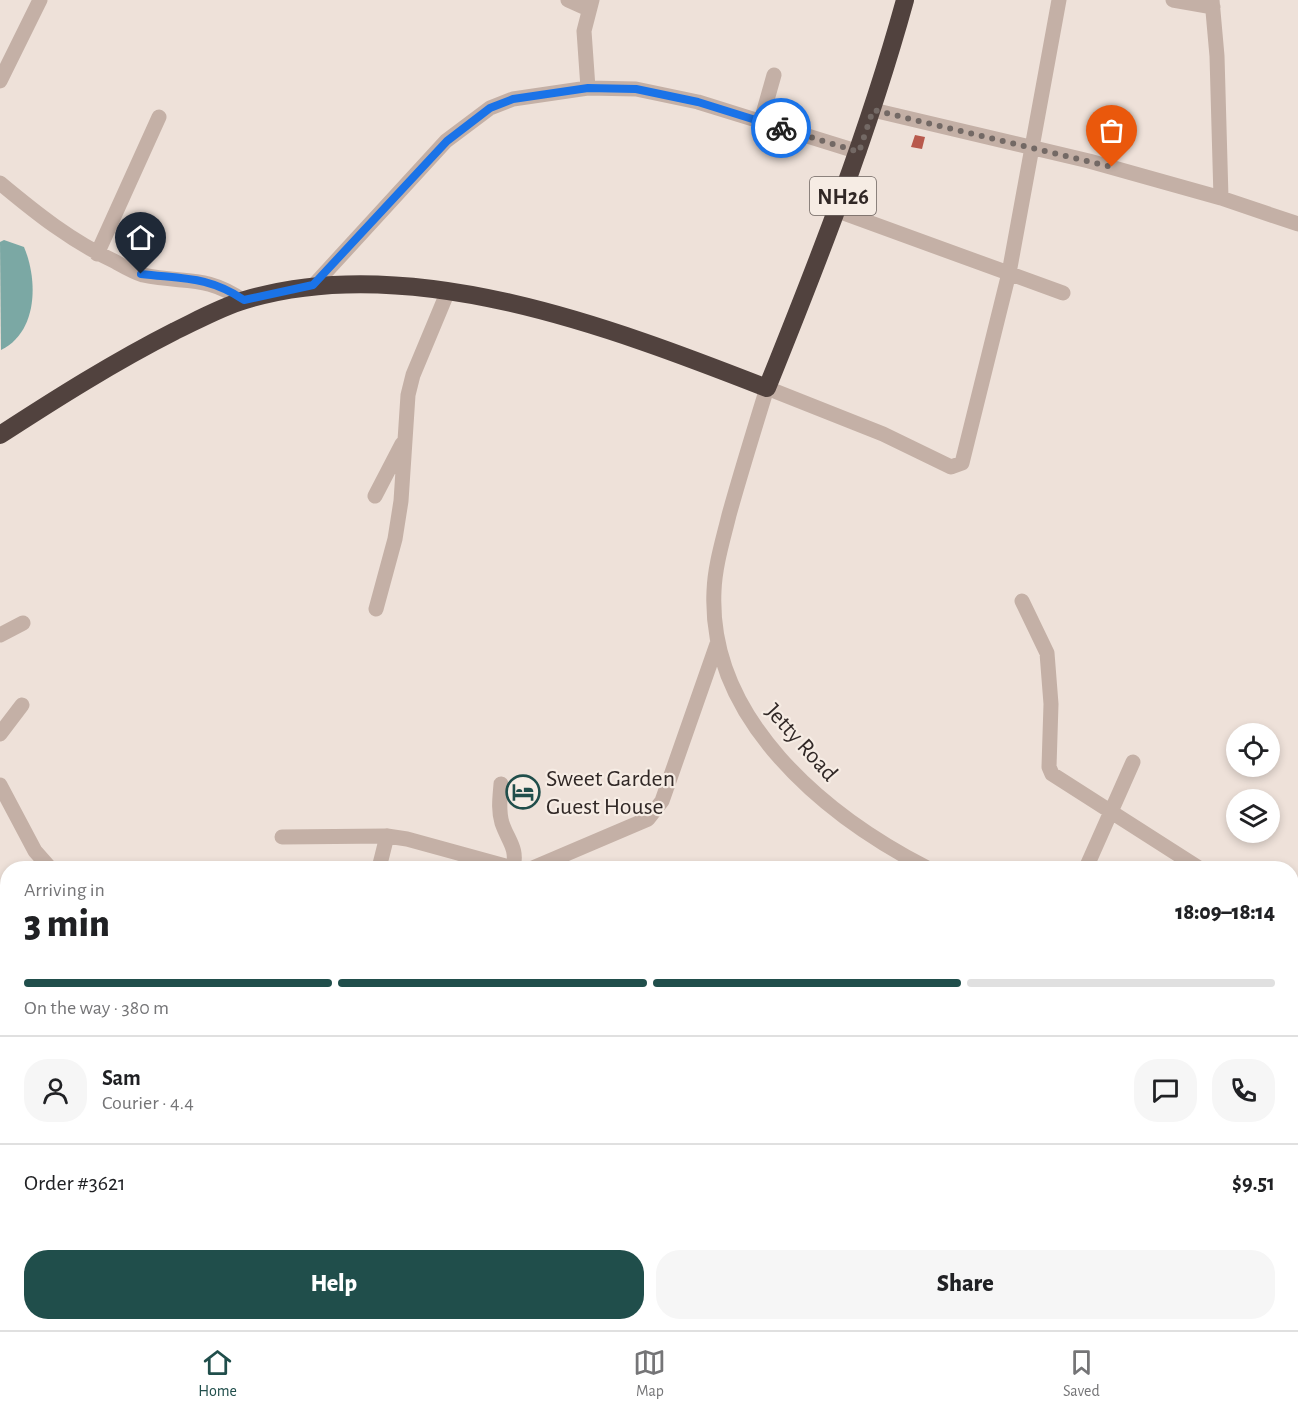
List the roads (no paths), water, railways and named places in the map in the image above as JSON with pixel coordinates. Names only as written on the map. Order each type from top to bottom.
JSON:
[{"type":"highway","name":"NH26","points":[[767,388],[838,211],[859,152],[905,0]]},
{"type":"highway","points":[[0,435],[106,368],[204,317],[244,300],[313,285],[401,285],[448,291],[585,323],[767,388]]},
{"type":"street","points":[[0,81],[40,0]]},
{"type":"street","points":[[568,0],[590,4],[584,31],[588,88]]},
{"type":"street","points":[[767,388],[807,401],[951,467],[957,467],[965,458],[1009,273],[1034,148],[1059,0]]},
{"type":"street","points":[[1173,0],[1213,4],[1217,56],[1221,198]]},
{"type":"street","points":[[761,122],[774,75]]},
{"type":"street","points":[[313,285],[447,141],[470,121],[490,108],[513,99],[588,88],[636,89],[660,93],[859,152]]},
{"type":"street","points":[[873,110],[1034,148],[1221,198],[1298,224]]},
{"type":"street","points":[[97,254],[159,117]]},
{"type":"street","points":[[0,183],[52,227],[97,254],[141,274],[201,280],[225,287],[244,300]]},
{"type":"street","points":[[838,211],[1063,293]]},
{"type":"street","points":[[376,609],[395,539],[408,395],[412,375],[448,291]]},
{"type":"street","name":"Jetty Road","points":[[767,388],[745,457],[718,557],[714,590],[717,644],[728,678],[746,714],[772,748],[827,803],[906,861]]},
{"type":"street","points":[[375,496],[406,436]]},
{"type":"street","points":[[1022,601],[1047,652],[1051,704],[1049,767],[1057,779],[1111,810],[1188,861]]},
{"type":"street","points":[[0,635],[22,623]]},
{"type":"street","points":[[549,861],[648,819],[654,814],[662,801],[717,644]]},
{"type":"street","points":[[0,734],[22,705]]},
{"type":"street","points":[[1089,861],[1133,762]]},
{"type":"street","points":[[501,784],[499,811],[505,831],[514,846],[513,861]]},
{"type":"street","points":[[0,785],[35,851],[44,861]]},
{"type":"street","points":[[282,837],[387,836],[408,839],[488,861]]},
{"type":"street","points":[[381,861],[387,836]]},
{"type":"water","points":[[4,240],[24,247],[32,274],[33,289],[32,304],[22,331],[13,342],[1,350],[0,242]]},
{"type":"place","name":"Sweet Garden Guest House","points":[[523,792]]}]
